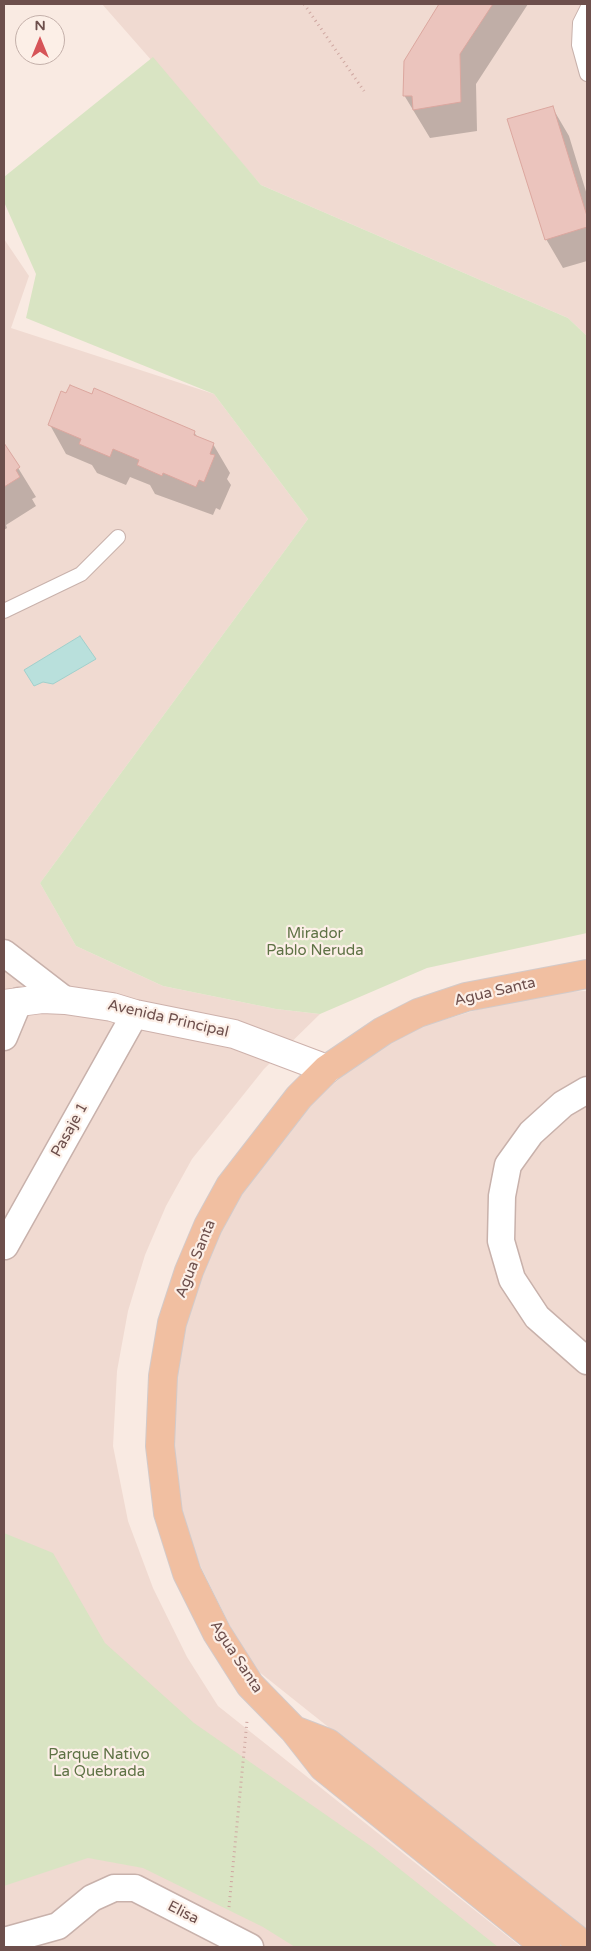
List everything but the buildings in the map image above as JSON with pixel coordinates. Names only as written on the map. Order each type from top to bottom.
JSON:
[{"type":"main road","name":"Agua Santa","points":[[546,1947],[323,1767],[294,1730],[250,1686],[218,1633],[187,1573],[168,1513],[160,1446],[163,1376],[172,1323],[189,1271],[208,1226],[230,1186],[300,1097],[327,1069],[383,1031],[418,1013],[466,997],[587,974]]},
{"type":"main road","name":"Agua Santa","points":[[294,1730],[328,1743],[586,1947]]},
{"type":"street","points":[[4,953],[66,1000]]},
{"type":"street","name":"Avenida Principal","points":[[11,1003],[66,1000],[89,1002],[135,1014],[234,1034],[327,1069]]},
{"type":"street","points":[[4,1037],[11,1003]]},
{"type":"street","name":"Pasaje 1","points":[[5,1246],[135,1014]]},
{"type":"street","points":[[587,1090],[563,1104],[531,1133],[508,1165],[502,1196],[501,1241],[512,1279],[536,1317],[587,1361]]},
{"type":"street","name":"Elisa","points":[[4,1941],[58,1926],[92,1898],[114,1888],[135,1888],[250,1947]]},
{"type":"lane","points":[[587,9],[580,23],[579,45],[587,74]]},
{"type":"lane","points":[[4,611],[81,574],[118,537]]},
{"type":"path","points":[[304,4],[364,91]]},
{"type":"path","points":[[227,1935],[250,1686]]},
{"type":"shaded area","points":[[102,4],[587,4],[587,336],[568,318],[261,185]]},
{"type":"shaded area","points":[[4,239],[29,276],[11,328],[214,394],[308,519],[40,883],[76,946],[163,986],[276,1009],[320,1014],[264,1069],[192,1159],[166,1206],[145,1255],[128,1311],[117,1371],[113,1446],[128,1521],[153,1588],[187,1657],[218,1706],[521,1947],[4,1947]]},
{"type":"shaded area","points":[[587,991],[587,1933],[258,1671],[233,1632],[201,1567],[178,1507],[169,1377],[214,1228],[337,1068],[421,1027],[473,1011],[549,992]]},
{"type":"green space","name":"Mirador Pablo Neruda","points":[[153,57],[261,185],[568,318],[587,336],[587,933],[427,968],[320,1014],[276,1009],[163,986],[76,946],[40,883],[308,519],[214,394],[26,318],[36,274],[4,202],[4,177]]},
{"type":"green space","name":"Parque Nativo La Quebrada","points":[[4,1533],[53,1553],[105,1643],[194,1723],[372,1847],[498,1947],[295,1947],[263,1927],[143,1868],[88,1858],[4,1886]]},
{"type":"water","points":[[80,636],[96,659],[53,684],[43,682],[34,686],[24,670]]}]
